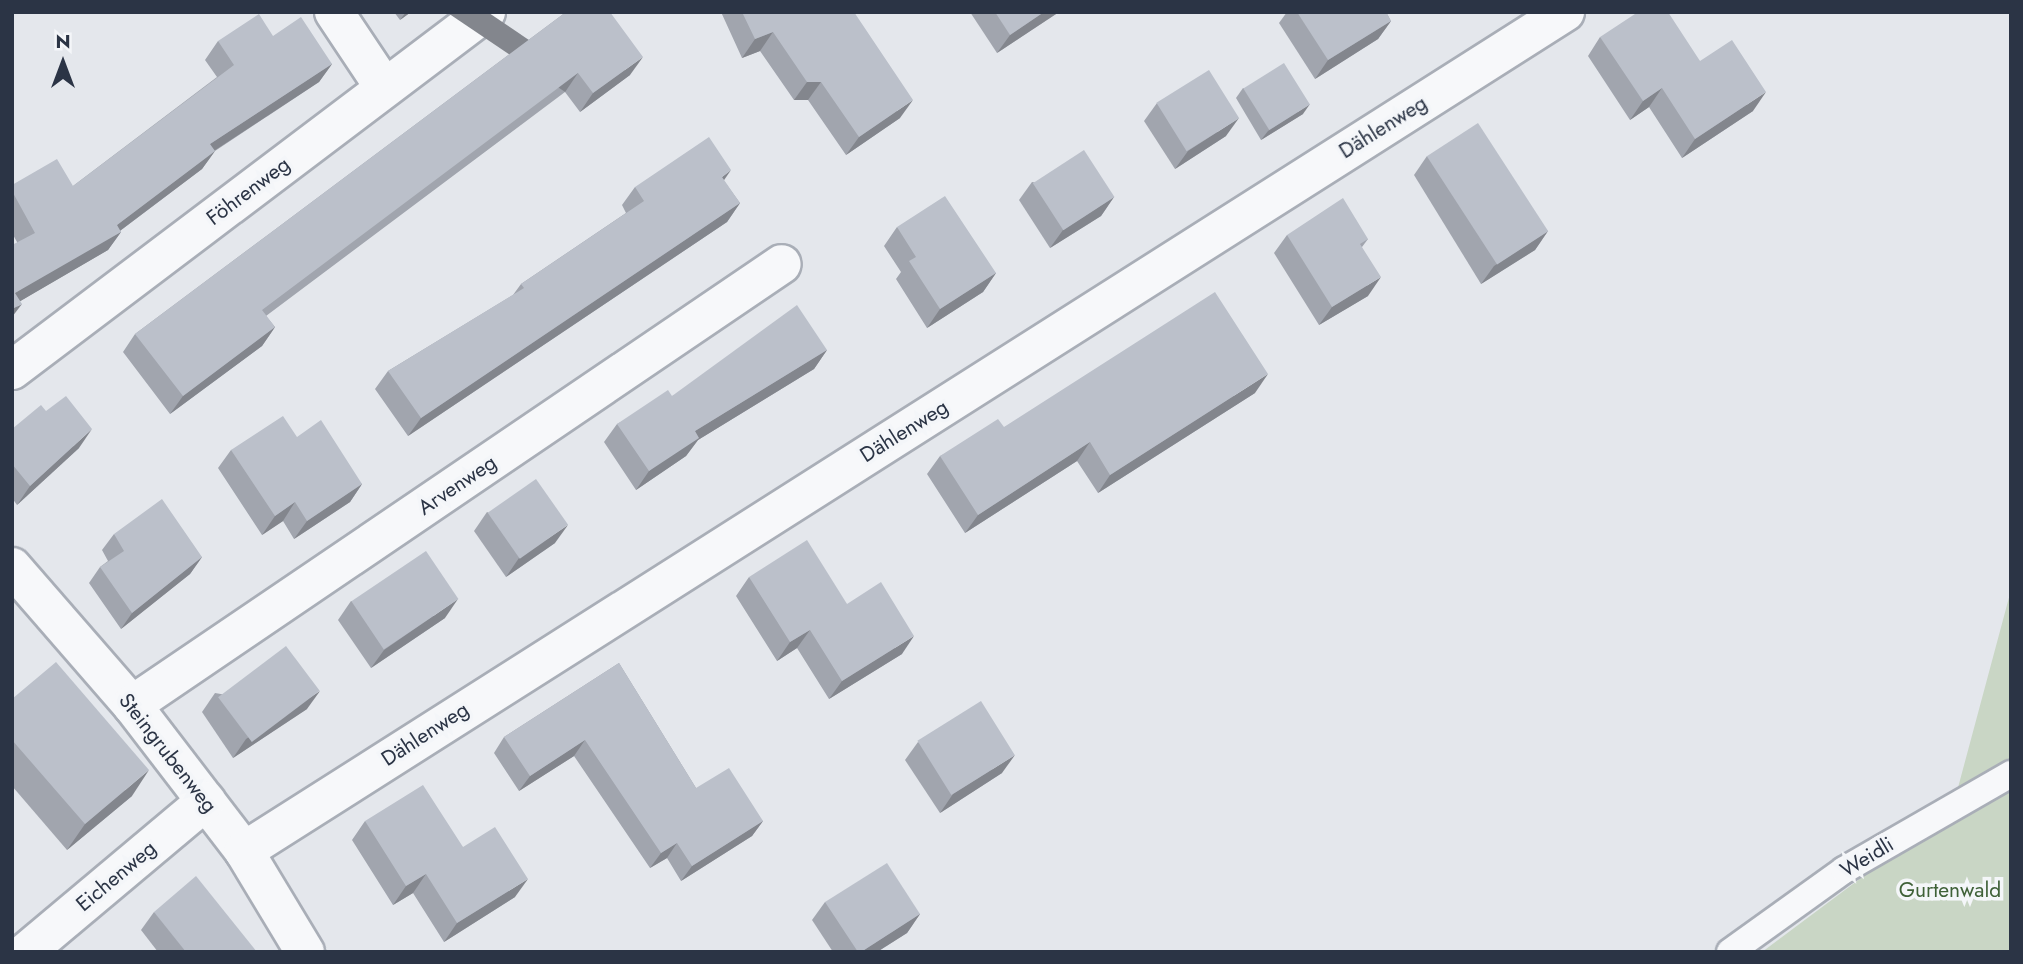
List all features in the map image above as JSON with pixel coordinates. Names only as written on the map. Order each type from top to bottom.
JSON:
[{"type":"street","points":[[334,12],[384,87]]},
{"type":"street","name":"Föhrenweg","points":[[12,370],[486,12]]},
{"type":"street","name":"Dählenweg","points":[[244,851],[1565,12]]},
{"type":"street","name":"Arvenweg","points":[[132,705],[782,264]]},
{"type":"street","name":"Steingrubenweg","points":[[12,567],[132,705],[206,801],[244,851],[305,952]]},
{"type":"street","name":"Eichenweg","points":[[26,952],[206,801]]},
{"type":"lane","name":"Weidli","points":[[1730,952],[1844,870],[2011,774]]},
{"type":"green space","name":"Gurtenwald","points":[[2011,590],[2011,952],[1762,952],[1952,810]]},
{"type":"building","points":[[566,12],[610,12],[643,57],[593,93],[578,73],[262,310],[275,327],[183,396],[135,334]]},
{"type":"building","points":[[742,12],[854,12],[913,100],[859,137],[821,82],[807,82],[773,32],[755,39]]},
{"type":"building","points":[[995,12],[1044,12],[1010,35]]},
{"type":"building","points":[[1297,12],[1386,12],[1391,21],[1328,60]]},
{"type":"building","points":[[1638,12],[1668,12],[1700,61],[1732,40],[1766,92],[1695,139],[1662,88],[1643,101],[1600,37]]},
{"type":"building","points":[[259,14],[273,36],[301,17],[332,64],[210,144],[215,151],[117,225],[121,232],[15,293],[22,304],[12,309],[12,245],[35,233],[12,191],[12,185],[57,159],[73,186],[234,65],[218,41]]},
{"type":"building","points":[[1284,63],[1310,105],[1269,130],[1243,88]]},
{"type":"building","points":[[1209,70],[1239,118],[1187,151],[1156,103]]},
{"type":"building","points":[[1478,123],[1548,231],[1497,264],[1427,156]]},
{"type":"building","points":[[709,137],[731,170],[722,177],[740,203],[421,418],[388,371],[524,288],[521,284],[644,201],[635,187]]},
{"type":"building","points":[[1084,150],[1114,197],[1063,230],[1033,183]]},
{"type":"building","points":[[945,196],[996,273],[940,309],[909,261],[916,257],[897,227]]},
{"type":"building","points":[[1343,198],[1368,239],[1360,244],[1381,277],[1332,307],[1287,235]]},
{"type":"building","points":[[1215,292],[1268,374],[1110,475],[1090,442],[978,515],[940,456],[998,419],[1004,427]]},
{"type":"building","points":[[797,305],[827,350],[695,431],[699,438],[649,471],[617,424],[668,390],[672,396]]},
{"type":"building","points":[[66,396],[92,429],[30,486],[12,464],[12,429],[41,405],[46,411]]},
{"type":"building","points":[[283,416],[297,437],[321,420],[362,484],[307,521],[295,502],[275,516],[231,450]]},
{"type":"building","points":[[536,479],[568,525],[520,559],[488,513]]},
{"type":"building","points":[[162,499],[202,557],[132,613],[100,567],[124,551],[114,534]]},
{"type":"building","points":[[807,540],[847,604],[881,582],[914,636],[842,681],[810,630],[790,642],[749,577]]},
{"type":"building","points":[[426,551],[458,599],[384,649],[351,601]]},
{"type":"building","points":[[286,646],[320,691],[252,742],[218,697]]},
{"type":"building","points":[[56,662],[149,770],[85,824],[12,740],[12,699]]},
{"type":"building","points":[[619,663],[696,788],[729,768],[763,821],[692,866],[677,843],[661,853],[585,740],[530,776],[504,737]]},
{"type":"building","points":[[981,701],[1015,755],[951,795],[917,741]]},
{"type":"building","points":[[423,785],[463,847],[495,827],[528,879],[457,923],[426,874],[406,886],[365,821]]},
{"type":"building","points":[[887,863],[920,914],[858,952],[825,902]]},
{"type":"building","points":[[196,876],[257,952],[186,952],[154,912]]}]
